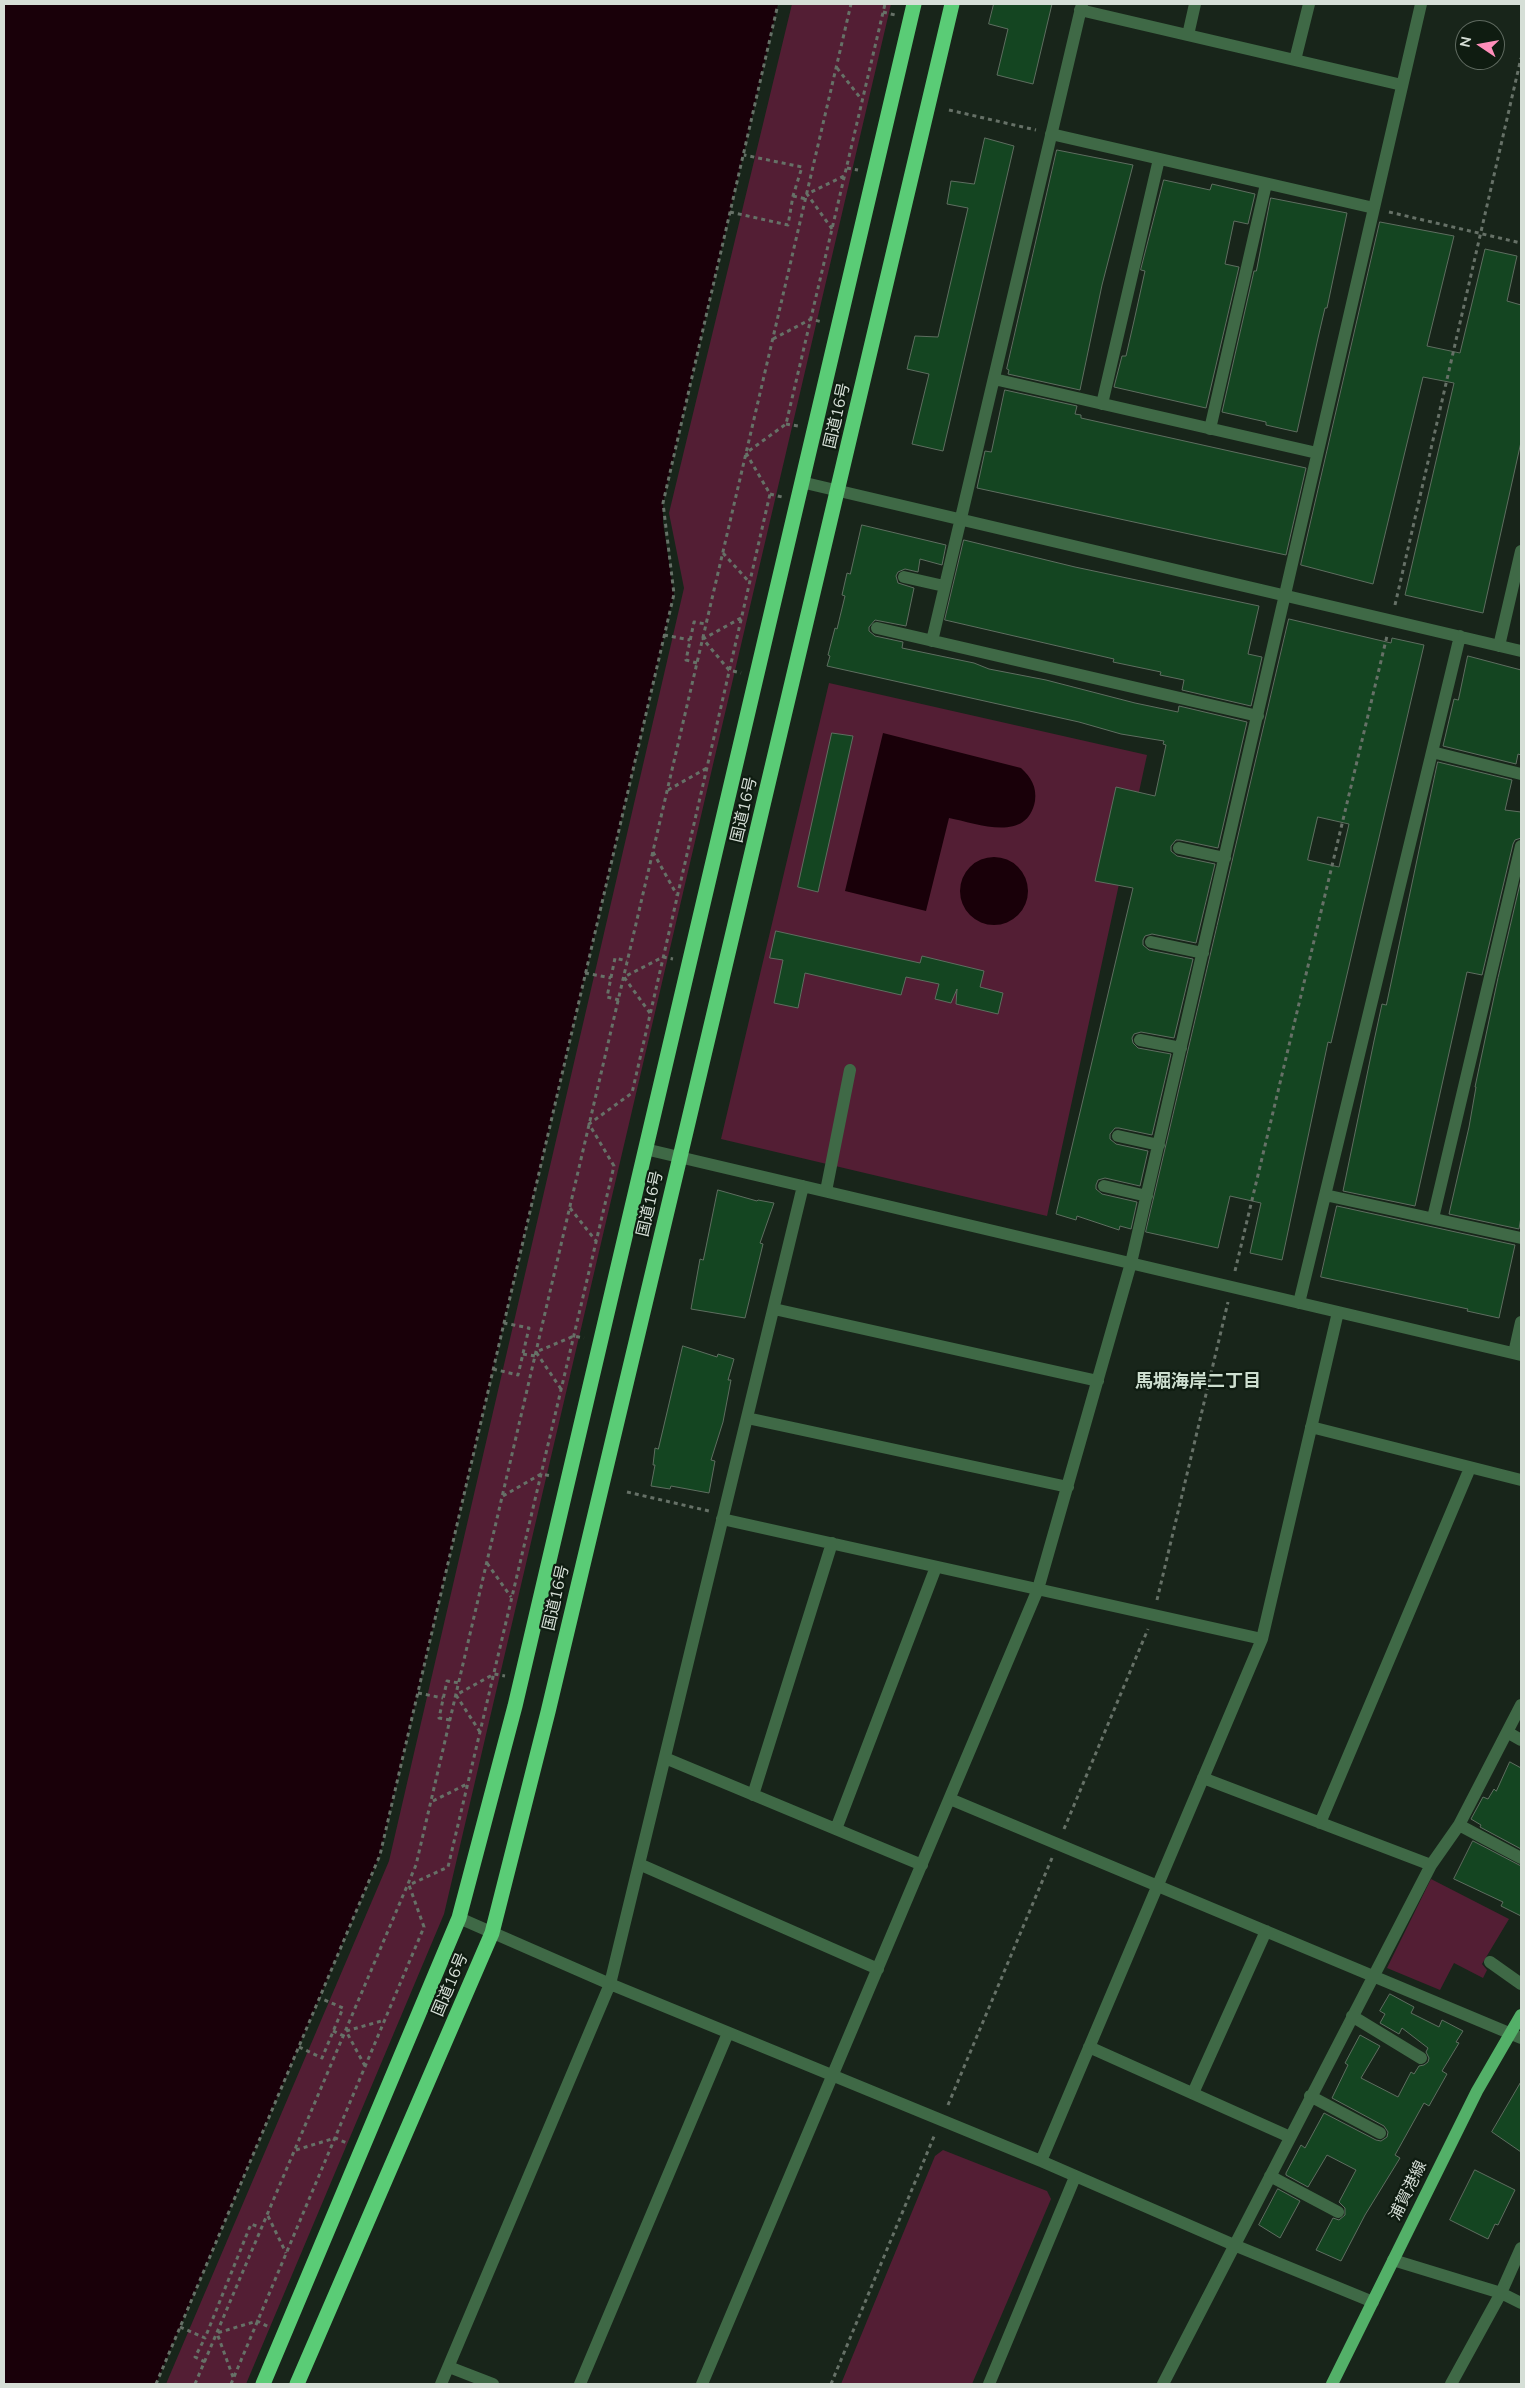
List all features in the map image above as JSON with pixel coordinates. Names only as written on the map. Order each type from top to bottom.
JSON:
[{"type":"highway","name":"国道16号","points":[[263,2384],[459,1918],[515,1706],[914,4]]},
{"type":"highway","name":"国道16号","points":[[297,2384],[492,1933],[550,1703],[952,4]]},
{"type":"main road","name":"浦賀港線","points":[[1332,2384],[1477,2091],[1516,2035],[1521,2015]]},
{"type":"street","points":[[1188,35],[1195,4]]},
{"type":"street","points":[[1296,60],[1309,4]]},
{"type":"street","points":[[702,2384],[1038,1589],[1132,1264],[1421,4]]},
{"type":"street","points":[[932,641],[1081,7],[1188,35],[1402,85]]},
{"type":"street","points":[[1051,134],[1374,208]]},
{"type":"street","points":[[1102,404],[1159,159]]},
{"type":"street","points":[[1210,429],[1266,184]]},
{"type":"street","points":[[994,379],[1317,453]]},
{"type":"street","points":[[801,482],[1521,651]]},
{"type":"street","points":[[1499,646],[1521,550]]},
{"type":"street","points":[[904,577],[944,586]]},
{"type":"street","points":[[877,628],[1258,716]]},
{"type":"street","points":[[1299,1303],[1460,636]]},
{"type":"street","points":[[1432,752],[1521,774]]},
{"type":"street","points":[[1433,1218],[1521,846]]},
{"type":"street","points":[[1179,848],[1225,858]]},
{"type":"street","points":[[1151,942],[1203,953]]},
{"type":"street","points":[[1140,1040],[1181,1048]]},
{"type":"street","points":[[826,1192],[850,1070]]},
{"type":"street","points":[[1118,1136],[1159,1145]]},
{"type":"street","points":[[645,1149],[1518,1354],[1521,1322]]},
{"type":"street","points":[[441,2384],[610,1984],[803,1186]]},
{"type":"street","points":[[1104,1186],[1147,1196]]},
{"type":"street","points":[[1325,1195],[1521,1238]]},
{"type":"street","points":[[774,1309],[1098,1381]]},
{"type":"street","points":[[1041,2161],[1262,1639],[1338,1312]]},
{"type":"street","points":[[747,1418],[1068,1487]]},
{"type":"street","points":[[1311,1427],[1521,1480]]},
{"type":"street","points":[[1320,1823],[1470,1468]]},
{"type":"street","points":[[723,1517],[936,1567],[1262,1639]]},
{"type":"street","points":[[753,1795],[832,1543]]},
{"type":"street","points":[[836,1829],[936,1567]]},
{"type":"street","points":[[1163,2384],[1310,2096],[1431,1865],[1459,1825],[1521,1705]]},
{"type":"street","points":[[1507,1732],[1521,1740]]},
{"type":"street","points":[[664,1758],[922,1865]]},
{"type":"street","points":[[1203,1778],[1431,1865]]},
{"type":"street","points":[[950,1799],[1516,2035]]},
{"type":"street","points":[[1459,1825],[1521,1858]]},
{"type":"street","points":[[639,1864],[878,1969]]},
{"type":"street","points":[[459,1918],[610,1984],[1041,2161],[1234,2245],[1373,2302]]},
{"type":"street","points":[[1193,2093],[1266,1931]]},
{"type":"street","points":[[1490,1962],[1521,1984]]},
{"type":"street","points":[[1352,2016],[1421,2058]]},
{"type":"street","points":[[580,2384],[728,2033]]},
{"type":"street","points":[[1089,2046],[1290,2137]]},
{"type":"street","points":[[1310,2096],[1380,2133]]},
{"type":"street","points":[[1270,2176],[1338,2212]]},
{"type":"street","points":[[989,2384],[1075,2177]]},
{"type":"street","points":[[1451,2384],[1501,2293],[1521,2248]]},
{"type":"street","points":[[1393,2260],[1501,2293],[1521,2304]]},
{"type":"street","points":[[449,2367],[493,2384]]},
{"type":"path","points":[[156,2384],[380,1855],[674,594],[663,503],[778,4]]},
{"type":"path","points":[[196,2384],[416,1865],[851,4]]},
{"type":"path","points":[[746,453],[786,424],[885,4]]},
{"type":"path","points":[[883,12],[897,15]]},
{"type":"path","points":[[832,2384],[1154,1615],[1391,620],[1521,58]]},
{"type":"path","points":[[836,68],[862,100]]},
{"type":"path","points":[[949,110],[1051,134]]},
{"type":"path","points":[[730,212],[788,225],[793,196],[802,168],[744,155]]},
{"type":"path","points":[[846,168],[861,171]]},
{"type":"path","points":[[807,194],[844,176]]},
{"type":"path","points":[[807,194],[832,229]]},
{"type":"path","points":[[793,196],[806,199]]},
{"type":"path","points":[[1374,208],[1521,243]]},
{"type":"path","points":[[773,340],[811,319],[825,323]]},
{"type":"path","points":[[786,424],[801,427]]},
{"type":"path","points":[[589,1124],[632,1093],[770,494],[746,453]]},
{"type":"path","points":[[770,494],[784,497]]},
{"type":"path","points":[[723,552],[750,583]]},
{"type":"path","points":[[703,639],[742,618]]},
{"type":"path","points":[[697,663],[686,660],[694,622],[706,624]]},
{"type":"path","points":[[664,635],[690,640]]},
{"type":"path","points":[[703,639],[729,670],[743,673]]},
{"type":"path","points":[[667,790],[707,768]]},
{"type":"path","points":[[689,845],[696,846]]},
{"type":"path","points":[[653,852],[677,895]]},
{"type":"path","points":[[624,977],[663,957],[676,960]]},
{"type":"path","points":[[618,1000],[607,997],[615,958],[628,961]]},
{"type":"path","points":[[585,972],[611,978]]},
{"type":"path","points":[[624,977],[650,1014]]},
{"type":"path","points":[[632,1093],[638,1094]]},
{"type":"path","points":[[409,1885],[448,1867],[574,1336],[614,1166],[589,1124]]},
{"type":"path","points":[[614,1166],[620,1167]]},
{"type":"path","points":[[570,1208],[596,1241]]},
{"type":"path","points":[[493,1370],[518,1375],[529,1328],[504,1322]]},
{"type":"path","points":[[536,1352],[574,1336],[586,1338]]},
{"type":"path","points":[[536,1352],[561,1390]]},
{"type":"path","points":[[523,1354],[535,1356]]},
{"type":"path","points":[[502,1496],[541,1474],[554,1477]]},
{"type":"path","points":[[626,1492],[723,1517]]},
{"type":"path","points":[[487,1563],[512,1598]]},
{"type":"path","points":[[456,1695],[494,1674],[507,1676]]},
{"type":"path","points":[[450,1720],[438,1718],[448,1680],[459,1683]]},
{"type":"path","points":[[418,1693],[443,1698]]},
{"type":"path","points":[[456,1695],[480,1732]]},
{"type":"path","points":[[432,1802],[468,1784]]},
{"type":"path","points":[[231,2384],[424,1928],[409,1885]]},
{"type":"path","points":[[422,1932],[430,1935]]},
{"type":"path","points":[[299,2047],[322,2058],[343,2008],[320,1998]]},
{"type":"path","points":[[346,2031],[385,2020]]},
{"type":"path","points":[[333,2031],[344,2036]]},
{"type":"path","points":[[346,2031],[365,2066]]},
{"type":"path","points":[[296,2150],[335,2138],[350,2144]]},
{"type":"path","points":[[267,2215],[286,2253]]},
{"type":"path","points":[[205,2362],[196,2357],[251,2224],[262,2228]]},
{"type":"path","points":[[217,2333],[257,2322],[272,2328]]},
{"type":"path","points":[[180,2327],[205,2338]]},
{"type":"path","points":[[217,2333],[234,2377]]},
{"type":"shaded area","points":[[4,4],[778,4],[663,503],[663,523],[674,594],[380,1855],[156,2384],[4,2384]]},
{"type":"shaded area","points":[[792,4],[891,4],[444,1914],[246,2384],[166,2384],[389,1861],[684,588],[669,513]]},
{"type":"shaded area","points":[[829,683],[1147,755],[1047,1216],[721,1139]]},
{"type":"shaded area","points":[[883,733],[1021,768],[1028,775],[1034,787],[1035,801],[1030,814],[1022,822],[1011,827],[999,828],[949,818],[926,911],[845,891]]},
{"type":"shaded area","points":[[994,857],[1007,860],[1018,867],[1025,878],[1028,891],[1025,904],[1018,915],[1007,922],[994,925],[981,922],[970,915],[963,904],[960,891],[963,878],[970,867],[981,860]]},
{"type":"shaded area","points":[[1431,1879],[1509,1919],[1482,1964],[1487,1970],[1483,1978],[1454,1963],[1440,1990],[1387,1968]]},
{"type":"shaded area","points":[[943,2150],[1047,2191],[1051,2199],[972,2384],[841,2384],[935,2156]]},
{"type":"building","points":[[994,4],[1052,4],[1033,84],[997,75],[1008,29],[989,24]]},
{"type":"building","points":[[985,138],[1014,146],[943,451],[912,444],[929,374],[907,369],[915,336],[938,337],[968,208],[947,204],[951,181],[974,184]]},
{"type":"building","points":[[1057,150],[1133,165],[1102,285],[1080,390],[1008,374],[1009,370],[1007,369]]},
{"type":"building","points":[[1164,180],[1210,190],[1212,184],[1255,194],[1248,224],[1234,221],[1225,264],[1239,267],[1206,408],[1114,387],[1122,356],[1126,356],[1145,271],[1141,270]]},
{"type":"building","points":[[1271,198],[1347,213],[1327,308],[1325,308],[1297,432],[1266,425],[1266,422],[1222,412],[1254,271],[1256,271]]},
{"type":"building","points":[[1380,222],[1454,236],[1427,346],[1460,353],[1485,249],[1517,256],[1507,301],[1521,305],[1521,442],[1483,613],[1405,595],[1454,383],[1423,377],[1373,584],[1301,565]]},
{"type":"building","points":[[1005,390],[1077,406],[1075,414],[1081,415],[1081,418],[1306,468],[1286,555],[977,488],[985,451],[991,452]]},
{"type":"building","points":[[862,525],[946,545],[942,565],[920,559],[918,572],[905,569],[898,572],[896,576],[898,583],[914,588],[906,626],[875,620],[869,627],[869,631],[875,636],[903,642],[902,648],[974,663],[989,669],[1046,680],[1135,703],[1178,712],[1179,706],[1247,722],[1218,848],[1180,840],[1176,840],[1171,846],[1171,851],[1177,856],[1215,864],[1196,943],[1152,934],[1145,936],[1143,940],[1143,945],[1149,950],[1193,959],[1174,1038],[1141,1032],[1134,1034],[1132,1038],[1133,1043],[1138,1048],[1171,1054],[1152,1135],[1119,1128],[1115,1128],[1110,1134],[1110,1139],[1116,1144],[1148,1151],[1140,1186],[1105,1178],[1098,1180],[1096,1185],[1096,1189],[1102,1194],[1137,1202],[1131,1229],[1120,1226],[1119,1230],[1077,1216],[1076,1220],[1056,1214],[1133,888],[1095,881],[1116,787],[1155,796],[1166,745],[1163,744],[1164,741],[1121,734],[1079,722],[827,666],[830,656],[828,655],[845,596],[842,595],[847,573],[850,574]]},
{"type":"building","points":[[964,540],[1075,567],[1259,606],[1248,654],[1262,657],[1251,706],[1182,690],[1184,680],[1160,675],[1161,672],[1113,662],[1114,659],[945,620]]},
{"type":"building","points":[[1289,619],[1391,643],[1392,638],[1424,645],[1331,1043],[1328,1042],[1282,1260],[1250,1253],[1261,1203],[1230,1196],[1218,1248],[1146,1232]],"holes":[[[1318,817],[1349,824],[1339,867],[1308,860]]]},
{"type":"building","points":[[1468,656],[1521,670],[1521,755],[1518,754],[1516,764],[1443,746],[1454,699],[1458,700]]},
{"type":"building","points":[[832,733],[853,736],[818,892],[798,887]]},
{"type":"building","points":[[1438,762],[1512,780],[1505,810],[1521,812],[1521,838],[1515,840],[1513,844],[1482,975],[1467,972],[1415,1206],[1343,1191],[1382,1004],[1386,1005]]},
{"type":"building","points":[[1521,880],[1521,1217],[1519,1229],[1449,1214],[1469,1127],[1475,1087],[1498,978]]},
{"type":"building","points":[[776,931],[920,963],[922,956],[984,971],[980,987],[1003,993],[998,1014],[956,1004],[957,989],[951,1003],[935,999],[939,984],[906,977],[901,995],[805,973],[798,1008],[774,1003],[783,960],[770,958]]},
{"type":"building","points":[[718,1190],[757,1201],[774,1203],[760,1243],[763,1244],[745,1318],[691,1309],[700,1259],[703,1260]]},
{"type":"building","points":[[1337,1206],[1515,1245],[1499,1318],[1467,1311],[1468,1309],[1321,1277]]},
{"type":"building","points":[[683,1346],[717,1357],[718,1354],[734,1359],[728,1380],[731,1380],[723,1422],[711,1460],[715,1461],[709,1493],[671,1486],[670,1489],[651,1486],[655,1465],[653,1465],[655,1448],[658,1449]]},
{"type":"building","points":[[1510,1762],[1521,1768],[1521,1849],[1480,1827],[1481,1825],[1471,1819],[1483,1797],[1488,1799],[1494,1789],[1496,1791]]},
{"type":"building","points":[[1473,1841],[1521,1866],[1521,1916],[1501,1906],[1503,1902],[1454,1879]]},
{"type":"building","points":[[1390,1994],[1414,2007],[1411,2013],[1439,2027],[1442,2020],[1463,2031],[1456,2042],[1459,2043],[1442,2071],[1447,2074],[1429,2106],[1424,2103],[1395,2155],[1400,2158],[1365,2215],[1341,2261],[1316,2250],[1333,2218],[1339,2220],[1345,2215],[1345,2208],[1339,2202],[1356,2170],[1327,2155],[1308,2187],[1286,2175],[1286,2173],[1301,2145],[1305,2148],[1324,2113],[1376,2140],[1381,2141],[1387,2137],[1388,2132],[1384,2126],[1332,2098],[1348,2065],[1345,2063],[1360,2035],[1380,2046],[1361,2078],[1398,2097],[1411,2072],[1414,2074],[1419,2066],[1428,2062],[1429,2058],[1426,2052],[1428,2048],[1402,2028],[1399,2034],[1380,2023],[1385,2014],[1380,2011]]},
{"type":"building","points":[[1521,2082],[1521,2152],[1492,2132]]},
{"type":"building","points":[[1475,2170],[1515,2190],[1498,2225],[1495,2224],[1488,2239],[1450,2220]]},
{"type":"building","points":[[1278,2189],[1300,2201],[1280,2238],[1259,2225]]},
{"type":"district","name":"馬堀海岸二丁目","points":[[1198,1383]]}]
